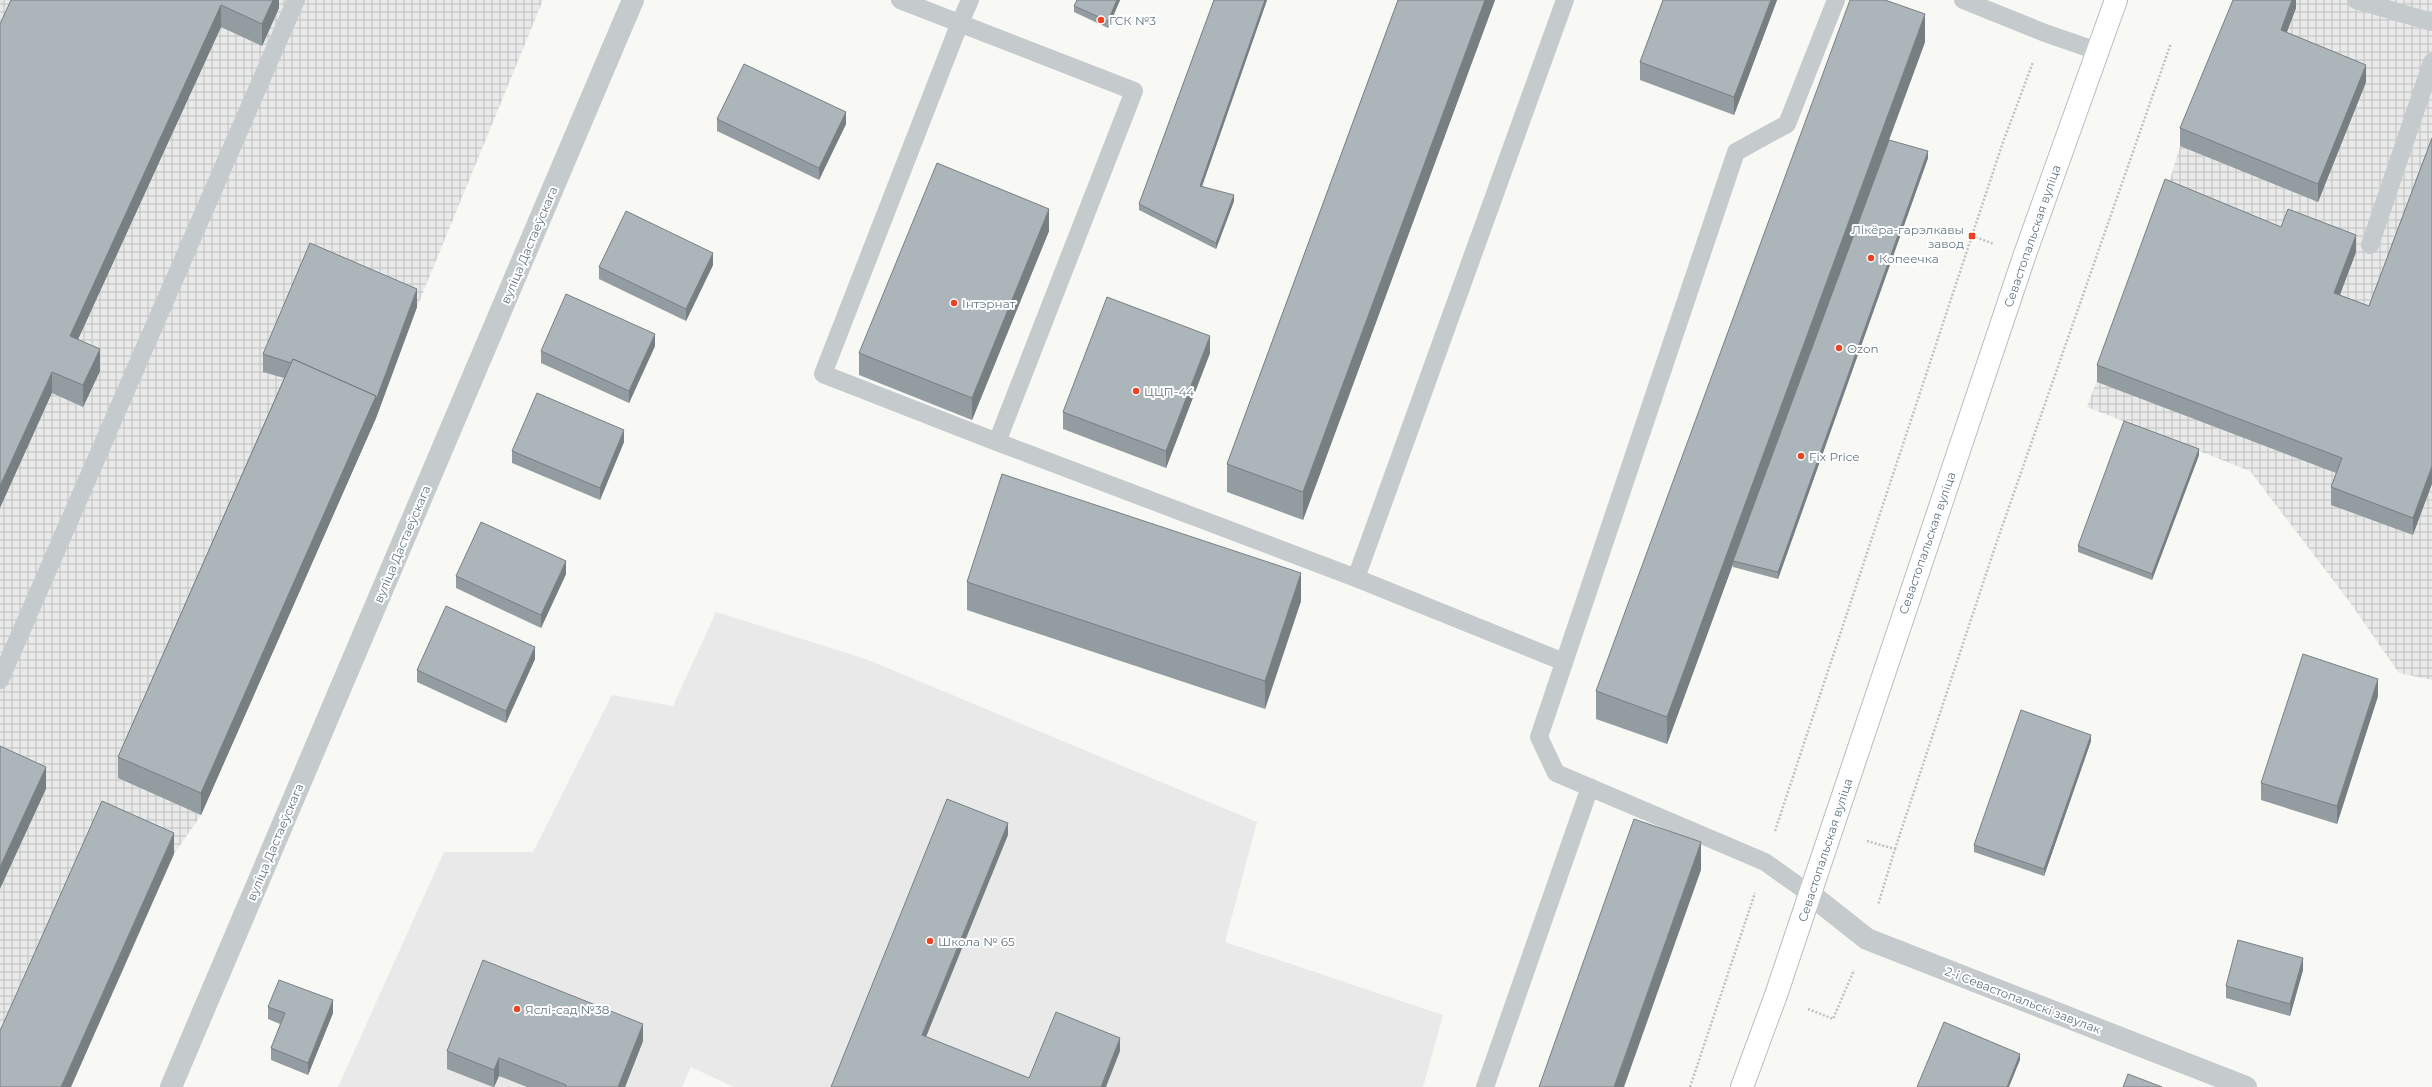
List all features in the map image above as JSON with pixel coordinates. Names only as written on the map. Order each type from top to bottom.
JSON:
[{"type":"street","name":"вуліца Дастаеўскага","points":[[171,1087],[633,0]]},
{"type":"street","name":"Севастопальская вуліца","points":[[1742,1087],[1776,995],[2025,254],[2116,0]]},
{"type":"street","name":"2-і Севастопальскі завулак","points":[[1810,894],[1867,939],[2246,1087]]},
{"type":"lane","points":[[0,680],[296,0]]},
{"type":"lane","points":[[900,0],[959,25],[1134,91],[997,442]]},
{"type":"lane","points":[[970,0],[824,374],[997,442],[1356,578],[1564,662]]},
{"type":"lane","points":[[1356,578],[1565,0]]},
{"type":"lane","points":[[1810,894],[1765,862],[1590,787],[1556,774],[1539,737],[1736,152],[1787,124],[1836,0]]},
{"type":"lane","points":[[1963,0],[2044,33],[2097,50]]},
{"type":"lane","points":[[2364,1],[2432,22]]},
{"type":"lane","points":[[2370,245],[2432,62]]},
{"type":"lane","points":[[1485,1087],[1590,787]]},
{"type":"path","points":[[1783,807],[2002,145],[2044,33]]},
{"type":"path","points":[[1895,849],[1995,548],[2171,43]]},
{"type":"path","points":[[1690,1087],[1727,982]]},
{"type":"shaded area","points":[[0,0],[543,0],[417,307],[376,418],[201,815],[174,854],[71,1087],[0,1087]]},
{"type":"shaded area","points":[[2283,0],[2432,0],[2432,680],[2399,673],[2349,601],[2250,471],[2087,407],[2165,196],[2180,146]]},
{"type":"shaded area","points":[[716,612],[866,659],[1257,822],[1225,942],[1443,1015],[1423,1087],[734,1087],[691,1067],[682,1087],[338,1087],[444,852],[533,852],[612,695],[673,706]]},
{"type":"building","points":[[11,0],[273,0],[262,24],[221,5],[70,336],[100,349],[83,385],[52,372],[0,486],[0,24]]},
{"type":"building","name":"ГСК №3","points":[[1077,0],[1117,0],[1108,21],[1074,6]]},
{"type":"building","points":[[1214,0],[1265,0],[1200,186],[1234,195],[1216,243],[1139,204]]},
{"type":"building","points":[[1398,0],[1485,0],[1303,492],[1227,464]]},
{"type":"building","points":[[1663,0],[1771,0],[1734,97],[1640,62]]},
{"type":"building","points":[[1850,0],[1885,0],[1925,14],[1667,717],[1596,691]]},
{"type":"building","points":[[2233,0],[2292,0],[2281,30],[2366,65],[2318,184],[2180,128]]},
{"type":"building","points":[[744,64],[846,112],[819,168],[717,119]]},
{"type":"building","points":[[2432,138],[2432,466],[2413,518],[2331,487],[2342,458],[2097,365],[2165,179],[2281,227],[2288,209],[2356,235],[2334,293],[2369,306]]},
{"type":"building","points":[[1889,140],[1928,151],[1778,572],[1733,561]]},
{"type":"building","name":"Інтэрнат","points":[[937,163],[1049,209],[972,398],[859,353]]},
{"type":"building","points":[[626,211],[713,253],[686,309],[599,267]]},
{"type":"building","points":[[310,243],[417,289],[376,400],[376,396],[293,359],[291,363],[263,354]]},
{"type":"building","points":[[566,294],[655,334],[629,391],[541,351]]},
{"type":"building","name":"ЦЦП-44","points":[[1107,297],[1210,336],[1166,451],[1063,412]]},
{"type":"building","points":[[293,359],[376,396],[201,793],[118,757]]},
{"type":"building","points":[[537,393],[624,430],[600,488],[512,451]]},
{"type":"building","points":[[2124,421],[2199,449],[2152,574],[2078,546]]},
{"type":"building","points":[[1002,474],[1301,573],[1265,681],[967,582]]},
{"type":"building","points":[[481,522],[566,561],[541,615],[456,576]]},
{"type":"building","points":[[446,606],[535,647],[506,711],[417,670]]},
{"type":"building","points":[[2303,654],[2378,679],[2337,806],[2261,783]]},
{"type":"building","points":[[2021,710],[2091,735],[2044,869],[1974,845]]},
{"type":"building","points":[[0,746],[46,767],[0,867]]},
{"type":"building","name":"Школа № 65","points":[[947,799],[1008,823],[922,1035],[1029,1078],[1056,1012],[1120,1038],[1101,1087],[831,1087]]},
{"type":"building","points":[[102,801],[174,833],[61,1087],[0,1087],[0,1031]]},
{"type":"building","points":[[1634,819],[1701,842],[1614,1087],[1539,1087]]},
{"type":"building","points":[[2238,940],[2303,958],[2290,1004],[2226,986]]},
{"type":"building","name":"Яслі-сад №38","points":[[483,960],[643,1024],[618,1087],[566,1087],[566,1085],[499,1058],[494,1070],[447,1051]]},
{"type":"building","points":[[279,980],[333,1000],[308,1063],[271,1048],[285,1013],[268,1007]]},
{"type":"building","points":[[1944,1022],[2020,1054],[2007,1087],[1917,1087]]},
{"type":"building","points":[[2128,1074],[2162,1087],[2123,1087]]},
{"type":"place","name":"ГСК №3","points":[[1101,20]]},
{"type":"place","name":"Лікёра-гарэлкавы завод","points":[[1972,236]]},
{"type":"place","name":"Копеечка","points":[[1871,258]]},
{"type":"place","name":"Інтэрнат","points":[[954,303]]},
{"type":"place","name":"Ozon","points":[[1839,348]]},
{"type":"place","name":"ЦЦП-44","points":[[1136,391]]},
{"type":"place","name":"Fix Price","points":[[1801,456]]},
{"type":"place","name":"Школа № 65","points":[[930,941]]},
{"type":"place","name":"Яслі-сад №38","points":[[517,1009]]}]
